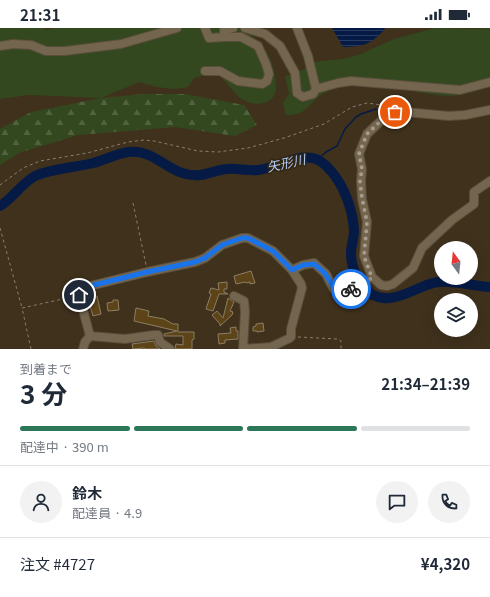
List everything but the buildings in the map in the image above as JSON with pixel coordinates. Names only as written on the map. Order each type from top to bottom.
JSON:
[{"type":"street","points":[[0,46],[13,44],[31,45],[46,51],[65,51],[121,44],[177,28]]},
{"type":"street","points":[[205,28],[208,38],[241,37],[258,46],[269,74],[267,81],[262,84],[238,81],[220,71],[205,71]]},
{"type":"street","points":[[224,37],[224,30],[233,28]]},
{"type":"street","points":[[245,28],[265,34],[280,46],[295,73],[297,93],[303,97],[313,94],[316,89],[351,81],[460,90],[490,82]]},
{"type":"street","points":[[297,28],[308,56],[316,89]]},
{"type":"street","points":[[368,279],[364,256],[367,222],[360,181],[362,169],[359,154],[367,134],[386,116],[395,112],[449,116],[465,115],[490,110]]},
{"type":"street","points":[[368,279],[387,286],[399,280],[412,268],[422,248],[452,220],[474,204],[474,192],[490,181]]},
{"type":"street","points":[[90,336],[79,295],[80,292],[86,287],[195,262],[205,258],[222,245],[242,238],[248,238],[273,251],[292,270],[301,284],[302,288],[291,329],[291,336],[271,347],[243,349],[245,312],[244,301],[234,296]]},
{"type":"street","points":[[292,270],[303,265],[314,264],[326,274],[333,288],[344,292],[368,279]]},
{"type":"street","points":[[90,336],[125,338],[158,335],[160,342],[170,349]]},
{"type":"street","points":[[83,349],[85,342],[90,336]]},
{"type":"path","points":[[0,185],[23,168],[40,161],[87,153],[128,142],[144,140],[154,141],[198,150],[218,152],[248,148],[284,138],[324,124],[352,107],[367,103],[382,104],[392,107],[395,112]]},
{"type":"path","points":[[133,203],[147,272]]},
{"type":"path","points":[[0,228],[22,308],[31,349]]},
{"type":"path","points":[[22,308],[79,295]]},
{"type":"path","points":[[291,336],[338,339],[341,341],[341,349]]},
{"type":"green space","points":[[0,28],[44,28],[46,30],[54,28],[242,28],[257,41],[267,53],[273,68],[276,89],[271,99],[261,104],[255,104],[236,95],[219,74],[194,78],[188,87],[176,89],[164,88],[139,82],[101,98],[29,95],[0,99]]},
{"type":"green space","points":[[435,28],[490,28],[490,86],[464,94],[448,96],[374,85],[344,86],[321,95],[306,109],[298,114],[286,115],[283,103],[289,94],[285,76],[303,70],[313,62],[343,59],[361,54],[394,39]]},
{"type":"green space","points":[[144,94],[185,94],[244,105],[257,125],[235,136],[175,127],[78,135],[19,153],[0,165],[0,129],[31,112],[101,98]]},
{"type":"water","points":[[332,28],[385,29],[367,44],[343,47]]},
{"type":"waterway","points":[[318,159],[326,152],[337,146],[345,129],[356,117],[376,109]]},
{"type":"waterway","name":"矢形川","points":[[0,206],[25,183],[42,173],[86,165],[128,152],[147,154],[171,168],[189,175],[207,174],[227,169],[258,170],[298,158],[312,158],[320,161],[327,167],[336,177],[344,192],[350,207],[353,223],[354,234],[351,248],[352,265],[357,277],[368,292],[381,298],[398,297],[438,282],[490,287]]},
{"type":"way so far","points":[[351,289],[372,278],[364,256],[367,222],[360,181],[362,169],[359,154],[367,134],[386,116],[395,112]]},
{"type":"route","points":[[79,295],[80,292],[86,287],[195,262],[205,258],[222,245],[242,238],[253,240],[273,251],[292,270],[303,265],[314,264],[326,274],[333,288],[344,292],[351,289]]}]
